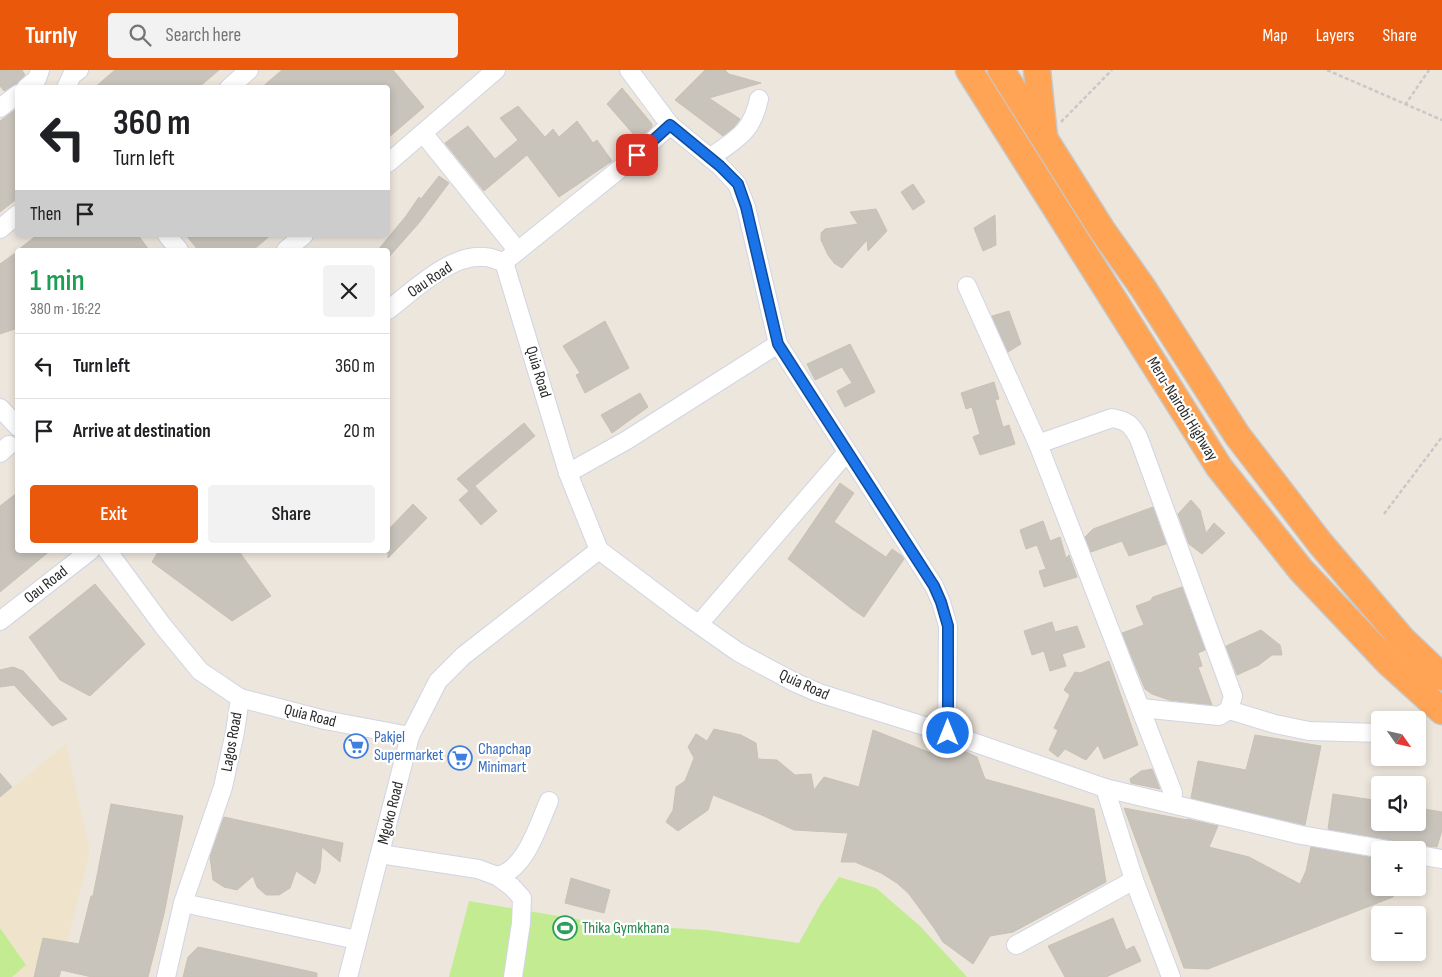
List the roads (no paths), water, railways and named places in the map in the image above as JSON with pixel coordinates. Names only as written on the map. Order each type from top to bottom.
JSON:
[{"type":"highway","name":"Meru-Nairobi Highway","points":[[962,70],[975,81],[1218,467],[1301,570],[1389,663],[1442,711]]},
{"type":"highway","name":"Meru-Nairobi Highway","points":[[1000,70],[1102,230],[1143,288],[1237,436],[1320,544],[1402,639],[1442,677]]},
{"type":"highway","points":[[1038,70],[1044,139]]},
{"type":"street","points":[[30,85],[37,79],[40,70]]},
{"type":"street","points":[[67,85],[72,75],[79,70]]},
{"type":"street","points":[[232,85],[249,70]]},
{"type":"street","points":[[390,161],[496,70]]},
{"type":"street","points":[[629,70],[670,125],[738,184],[746,207],[778,344],[934,586],[948,626],[948,733]]},
{"type":"street","points":[[0,108],[15,96]]},
{"type":"street","points":[[710,158],[747,130],[754,120],[759,99]]},
{"type":"street","points":[[504,262],[637,155],[670,125]]},
{"type":"street","points":[[423,133],[518,251]]},
{"type":"street","points":[[0,229],[15,216]]},
{"type":"street","points":[[169,237],[177,248]]},
{"type":"street","points":[[288,248],[302,237]]},
{"type":"street","name":"Oau Road","points":[[390,308],[442,269],[464,259],[485,257],[504,262]]},
{"type":"street","name":"Quia Road","points":[[504,262],[568,473],[599,550],[738,652],[811,690],[948,733],[1105,788],[1301,835],[1371,847]]},
{"type":"street","points":[[967,286],[1038,444],[1173,793],[1171,804]]},
{"type":"street","points":[[568,473],[627,440],[778,344]]},
{"type":"street","points":[[0,408],[15,424]]},
{"type":"street","points":[[1038,444],[1112,418],[1125,421],[1134,429],[1139,439],[1232,696],[1228,710],[1220,716],[1141,708]]},
{"type":"street","points":[[698,624],[847,452]]},
{"type":"street","name":"Mgoko Road","points":[[348,977],[410,736],[438,681],[463,656],[599,550]]},
{"type":"street","name":"Oau Road","points":[[0,621],[87,553]]},
{"type":"street","name":"Lagos Road","points":[[109,553],[158,619],[200,670],[240,698],[223,787],[183,903],[166,977]]},
{"type":"street","name":"Quia Road","points":[[240,698],[325,720],[410,736]]},
{"type":"street","points":[[1228,710],[1275,724],[1309,731],[1371,733]]},
{"type":"street","points":[[1105,788],[1134,880],[1171,977]]},
{"type":"street","points":[[497,876],[505,874],[514,867],[528,851],[549,801]]},
{"type":"street","points":[[380,854],[478,869],[497,876],[512,887],[522,898],[522,923],[513,977]]},
{"type":"street","points":[[1426,856],[1442,859]]},
{"type":"street","points":[[1016,945],[1134,880]]},
{"type":"street","points":[[183,903],[358,940]]},
{"type":"place","name":"Pakjel Supermarket","points":[[356,746]]},
{"type":"place","name":"Chapchap Minimart","points":[[460,758]]},
{"type":"place","name":"Thika Gymkhana","points":[[565,928]]}]
